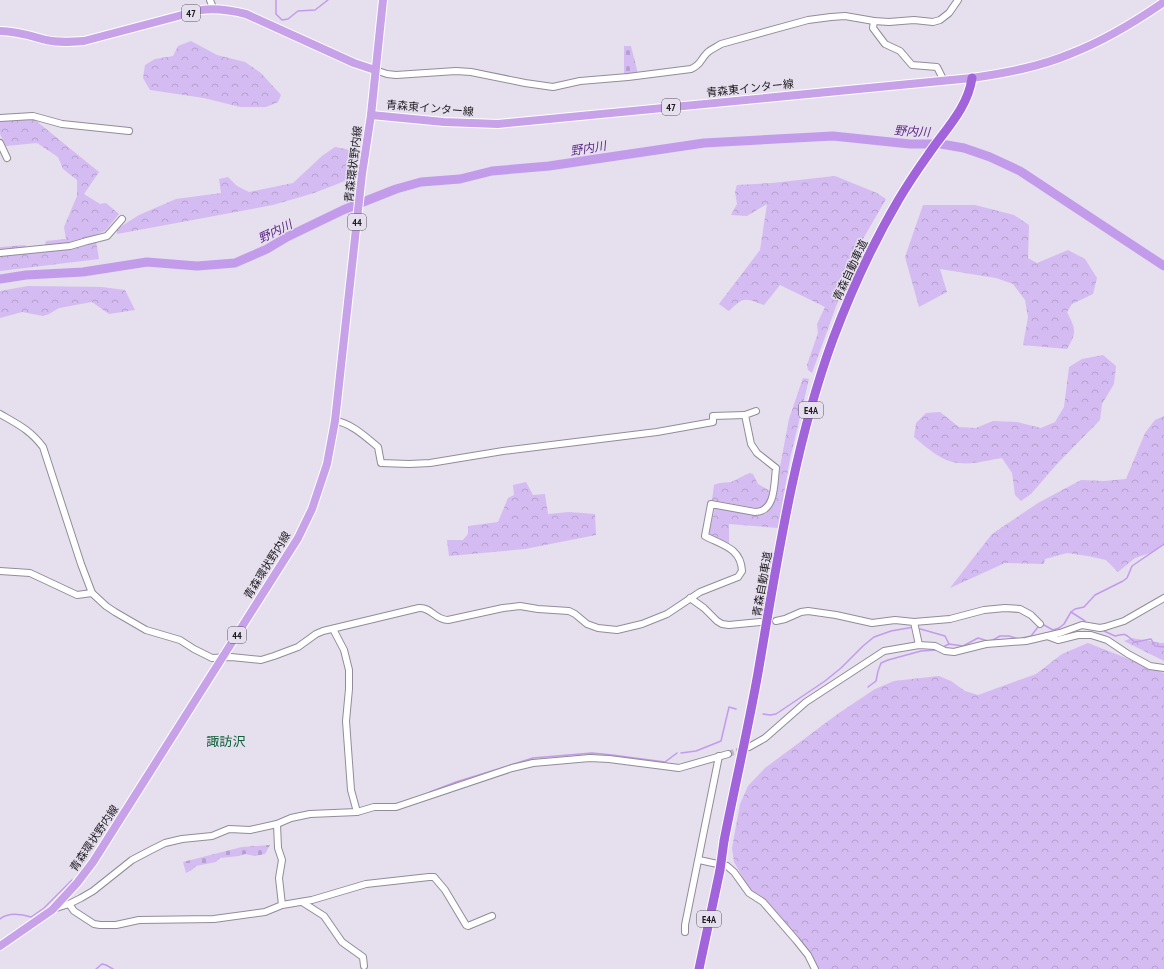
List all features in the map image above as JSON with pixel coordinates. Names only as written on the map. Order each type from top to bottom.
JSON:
[{"type":"highway","name":"青森自動車道","points":[[699,969],[746,738],[778,560],[803,439],[816,390],[850,295],[890,215],[928,155],[968,97],[972,78]]},
{"type":"main road","name":"44","points":[[371,115],[383,0]]},
{"type":"main road","name":"青森東インター線","points":[[371,115],[444,122],[498,124],[972,78],[1010,72],[1070,54],[1100,41],[1164,2]]},
{"type":"main road","name":"47","points":[[0,31],[23,33],[47,40],[66,43],[84,41],[213,8],[246,14],[354,63],[375,70]]},
{"type":"main road","name":"青森環状野内線","points":[[0,946],[52,910],[77,883],[93,862],[223,658],[301,532],[312,509],[327,464],[335,421],[362,179],[371,115]]},
{"type":"street","points":[[210,0],[213,8]]},
{"type":"street","points":[[375,70],[396,75],[456,71],[471,72],[525,83],[553,86],[580,81],[628,77],[690,69],[700,64],[710,50],[721,44],[808,20],[845,16],[874,21],[914,20],[933,22],[949,13],[958,0]]},
{"type":"street","points":[[874,21],[873,28],[885,44],[900,51],[912,65],[938,66],[944,81]]},
{"type":"street","points":[[0,118],[33,116],[62,124],[129,131]]},
{"type":"street","points":[[0,143],[7,158]]},
{"type":"street","points":[[0,253],[70,246],[107,236],[122,219]]},
{"type":"street","points":[[335,421],[342,421],[364,435],[378,447],[381,463],[408,464],[430,463],[657,432],[713,422],[713,416],[745,415],[756,411]]},
{"type":"street","points":[[0,414],[26,429],[43,447],[81,564],[92,593],[106,606],[146,630],[180,640],[212,658],[231,657],[261,660],[298,647],[316,634],[323,631],[419,608],[426,608],[439,618],[448,620],[503,608],[520,606],[569,611],[587,624],[598,628],[617,630],[660,617],[674,610],[690,598],[713,586],[738,577],[742,571],[741,562],[735,552],[705,536],[711,504],[755,512],[761,512],[769,506],[776,468],[757,452],[751,444],[745,415]]},
{"type":"street","points":[[0,570],[30,573],[77,595],[92,593]]},
{"type":"street","points":[[690,598],[722,624],[729,625],[760,622]]},
{"type":"street","points":[[750,747],[765,738],[806,702],[884,651],[919,645],[935,646],[945,651],[954,652],[986,644],[1018,642],[1046,636],[1082,625],[1100,628],[1113,626],[1164,598]]},
{"type":"street","points":[[776,621],[808,611],[836,615],[872,623],[895,620],[915,626],[984,610],[1005,608],[1020,609],[1031,615],[1040,624]]},
{"type":"street","points":[[915,626],[919,645]]},
{"type":"street","points":[[333,629],[344,650],[349,670],[346,721],[351,790],[357,812]]},
{"type":"street","points":[[1046,636],[1058,640],[1078,635],[1091,635],[1107,640],[1150,666],[1164,668]]},
{"type":"street","points":[[52,910],[69,904],[93,891],[132,860],[165,843],[182,839],[212,836],[229,830],[250,830],[310,814],[357,812],[374,807],[396,807],[512,768],[539,762],[580,758],[602,758],[679,768],[728,754]]},
{"type":"street","points":[[685,932],[685,925],[719,756]]},
{"type":"street","points":[[277,824],[278,848],[282,860],[279,878],[282,905]]},
{"type":"street","points":[[699,860],[727,866],[734,872],[749,893],[763,902],[796,940],[808,956],[815,969]]},
{"type":"street","points":[[69,904],[74,911],[94,924],[100,925],[116,925],[139,920],[214,919],[265,912],[282,905],[312,900],[366,884],[429,876],[434,877],[442,885],[468,926],[492,916]]},
{"type":"street","points":[[302,902],[324,916],[342,942],[363,957],[364,966]]},
{"type":"green space","points":[[191,41],[217,55],[245,62],[261,73],[281,95],[278,102],[266,107],[240,107],[204,98],[150,90],[143,78],[145,65],[155,59],[173,56],[178,46]]},
{"type":"green space","points":[[624,46],[631,46],[638,74],[624,75]]},
{"type":"green space","points":[[0,120],[35,120],[99,172],[84,194],[100,204],[106,203],[119,214],[105,231],[95,235],[99,259],[0,271],[0,247],[25,245],[26,248],[45,245],[46,241],[66,239],[64,227],[77,196],[77,180],[63,169],[58,157],[37,143],[6,146],[0,134]]},
{"type":"green space","points":[[335,147],[346,149],[357,154],[350,179],[314,193],[273,205],[117,234],[117,229],[139,215],[176,199],[221,193],[219,179],[228,177],[237,186],[249,192],[293,183],[322,156]]},
{"type":"green space","points":[[835,176],[877,193],[886,199],[856,251],[812,373],[808,370],[807,365],[818,333],[817,324],[825,307],[780,285],[764,305],[745,300],[738,303],[729,311],[719,304],[760,250],[767,204],[747,216],[731,215],[737,204],[735,192],[737,185],[772,183]]},
{"type":"green space","points":[[923,205],[975,205],[1014,215],[1029,225],[1028,258],[1037,263],[1068,250],[1085,259],[1097,278],[1093,294],[1072,304],[1067,312],[1074,327],[1074,335],[1067,349],[1023,345],[1028,317],[1025,300],[1013,284],[996,278],[940,269],[947,292],[919,307],[905,257]]},
{"type":"green space","points":[[28,286],[102,287],[125,290],[135,310],[109,314],[92,302],[59,308],[43,316],[22,312],[0,318],[0,291]]},
{"type":"green space","points":[[1103,355],[1116,366],[1114,384],[1102,404],[1100,420],[1056,465],[1031,494],[1021,501],[1015,495],[1012,473],[1002,458],[970,463],[953,462],[940,457],[914,437],[916,423],[926,413],[940,412],[959,427],[976,428],[993,421],[1017,422],[1041,428],[1055,422],[1064,407],[1069,367],[1082,359]]},
{"type":"green space","points":[[803,378],[809,379],[790,459],[778,528],[729,524],[729,544],[709,534],[715,508],[758,515],[766,514],[773,504],[789,419]]},
{"type":"green space","points":[[1164,416],[1164,543],[1153,552],[1135,558],[1118,572],[1106,560],[1067,553],[1045,559],[1044,564],[1005,563],[950,588],[992,534],[1038,503],[1081,480],[1104,481],[1126,479],[1145,433],[1155,420]]},
{"type":"green space","points":[[750,473],[753,474],[758,484],[770,491],[770,496],[766,504],[757,508],[712,500],[714,485],[731,482]]},
{"type":"green space","points":[[526,482],[533,495],[545,494],[548,514],[569,512],[595,514],[596,535],[525,549],[449,556],[447,540],[463,540],[468,534],[468,526],[498,522],[508,498],[514,495],[513,485]]},
{"type":"green space","points":[[1132,638],[1164,643],[1164,661],[1124,641]]},
{"type":"green space","points":[[1088,643],[1164,673],[1164,969],[817,969],[802,943],[750,890],[734,862],[732,848],[740,804],[748,786],[765,768],[839,713],[875,689],[894,681],[939,676],[951,681],[965,691],[978,695],[1036,674],[1062,654]]},
{"type":"green space","points":[[270,845],[265,854],[255,856],[245,854],[220,858],[216,862],[196,866],[186,873],[183,862],[242,847]]},
{"type":"waterway","points":[[276,0],[276,14],[282,20],[288,19],[298,11],[315,10],[328,0]]},
{"type":"waterway","name":"野内川","points":[[0,279],[26,275],[83,272],[147,262],[197,266],[235,263],[267,249],[287,237],[343,210],[396,189],[421,182],[460,179],[492,171],[549,166],[704,143],[833,136],[910,144],[941,144],[964,148],[990,157],[1020,171],[1164,266]]},
{"type":"waterway","points":[[1022,638],[1031,636],[1038,627],[1044,625],[1053,630],[1059,628],[1064,624],[1071,612],[1075,609],[1084,607],[1095,595],[1123,581],[1127,578],[1132,566],[1164,544]]},
{"type":"waterway","points":[[1071,612],[1085,621]]},
{"type":"waterway","points":[[763,714],[776,714],[825,681],[874,637],[891,631],[914,627]]},
{"type":"waterway","points":[[917,628],[945,636],[949,644],[963,646],[978,638],[988,641],[1000,636],[1009,636],[1019,639]]},
{"type":"waterway","points":[[1104,631],[1115,636],[1128,636],[1135,642],[1151,639],[1155,646],[1164,647]]},
{"type":"waterway","points":[[943,647],[949,644]]},
{"type":"waterway","points":[[868,687],[876,681],[881,663],[921,651],[936,650]]},
{"type":"waterway","points":[[681,753],[696,751],[721,741],[729,707],[736,709]]},
{"type":"waterway","points":[[430,792],[456,782],[533,758],[592,753],[665,762],[677,753]]},
{"type":"waterway","points":[[0,919],[11,914],[31,917],[44,908],[72,880]]},
{"type":"waterway","points":[[96,969],[102,964],[113,969]]},
{"type":"tunnel","points":[[728,754],[744,749]]},
{"type":"district","name":"諏訪沢","points":[[226,741]]}]
